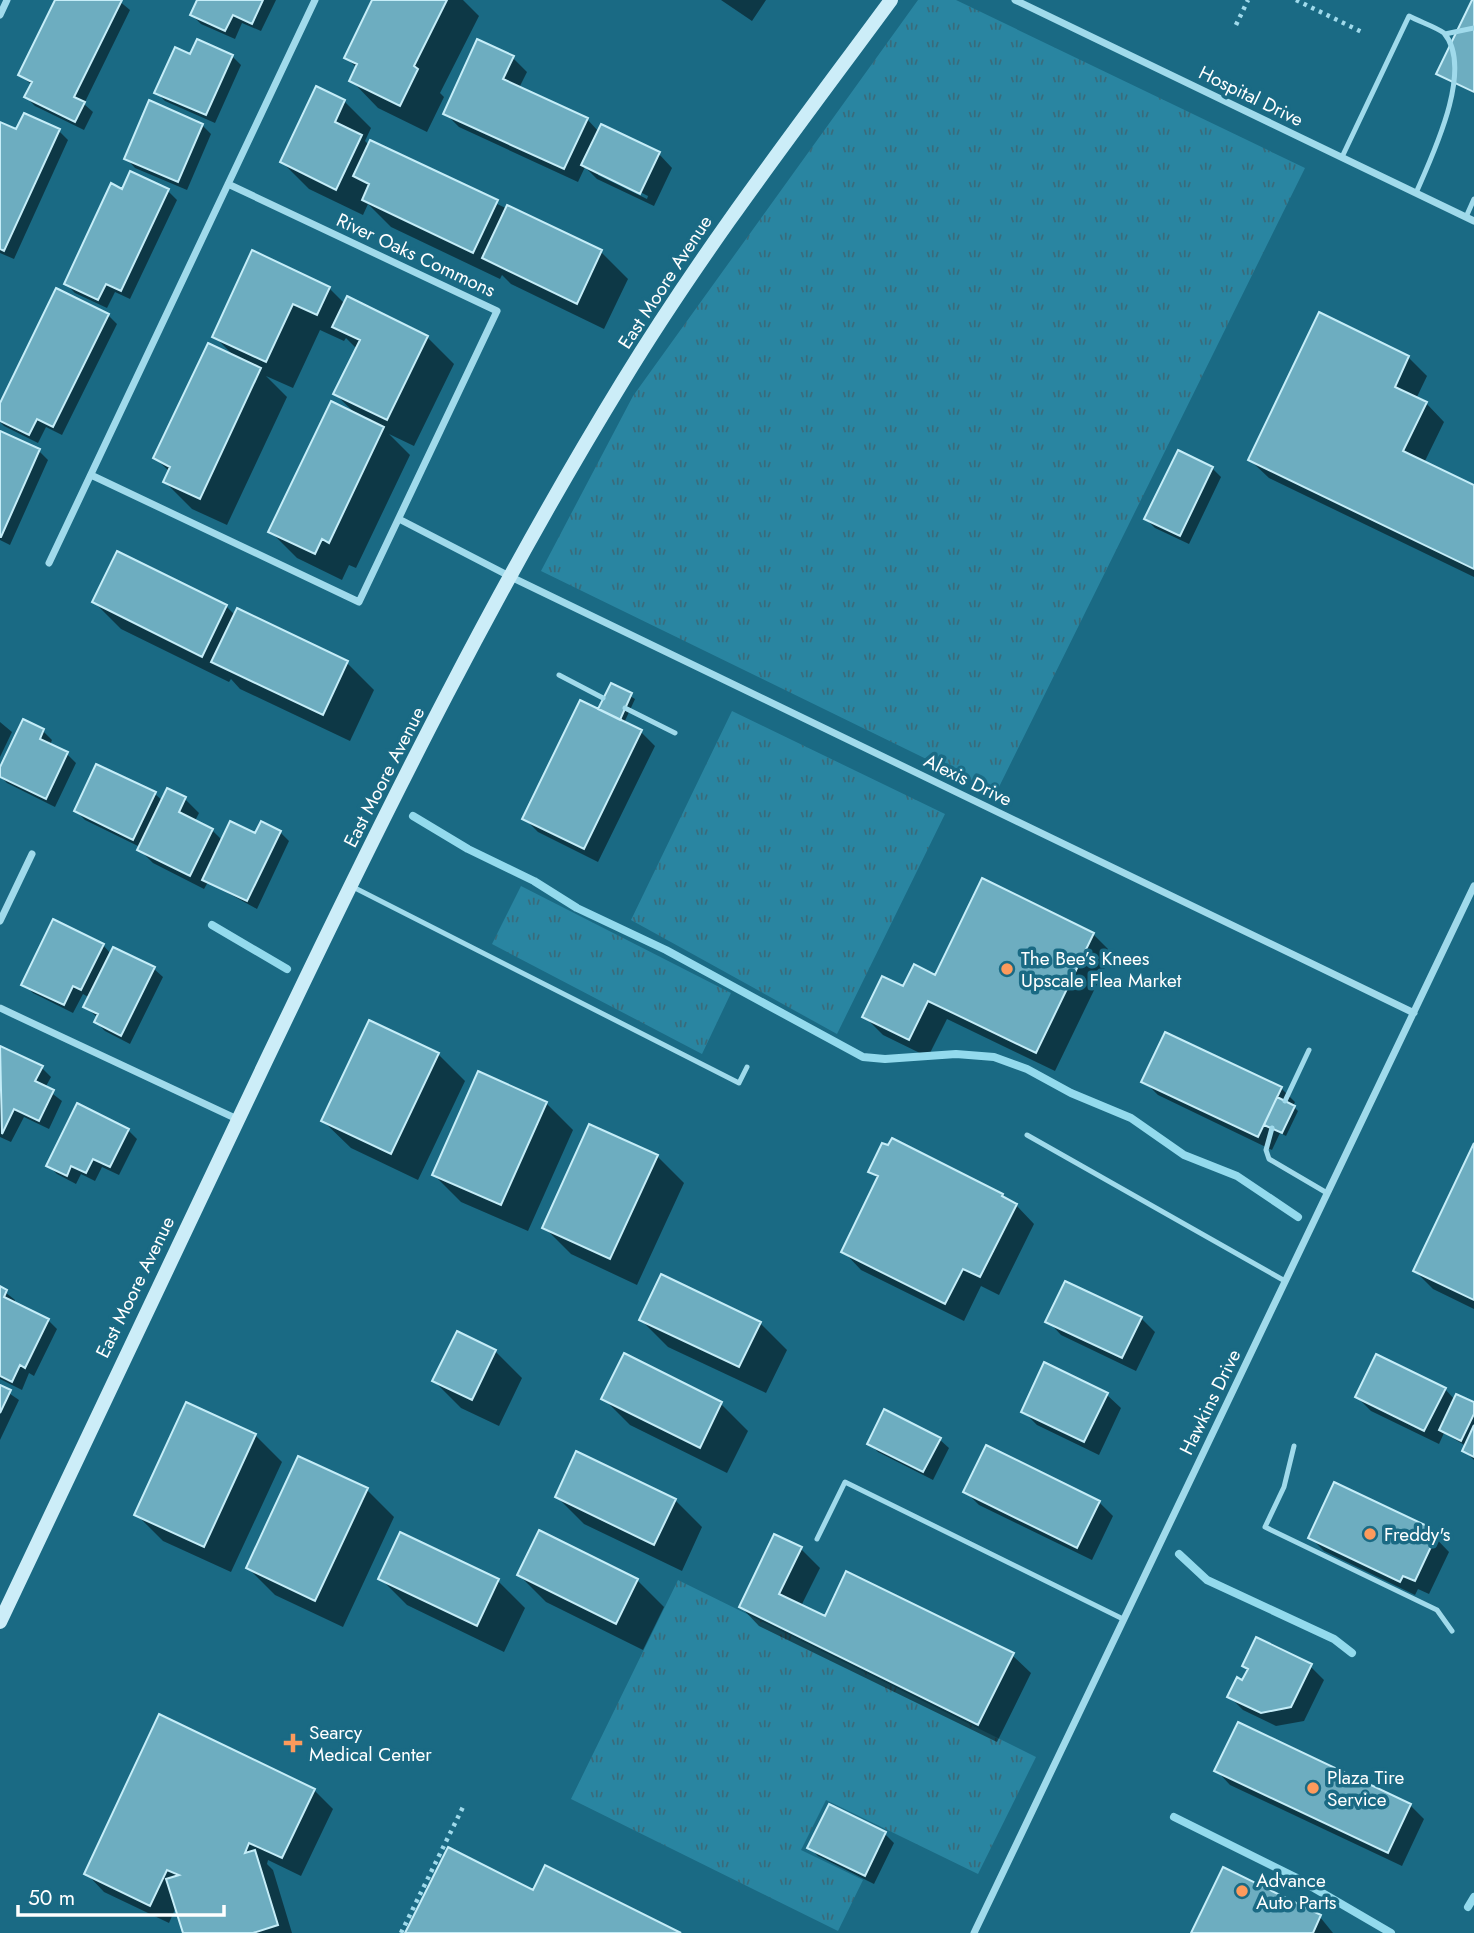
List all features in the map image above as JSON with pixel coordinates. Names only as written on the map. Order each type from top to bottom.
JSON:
[{"type":"street","points":[[0,16],[7,0]]},
{"type":"street","points":[[49,563],[315,0]]},
{"type":"street","name":"East Moore Avenue","points":[[0,1622],[139,1322],[350,886],[509,576],[624,379],[707,251],[891,0]]},
{"type":"street","name":"Hospital Drive","points":[[1015,0],[1474,221]]},
{"type":"street","name":"River Oaks Commons","points":[[91,475],[359,602],[497,311],[228,184]]},
{"type":"street","points":[[398,519],[509,576]]},
{"type":"street","name":"Alexis Drive","points":[[509,576],[1413,1013]]},
{"type":"street","points":[[0,921],[32,854]]},
{"type":"street","name":"Hawkins Drive","points":[[974,1933],[1474,886]]},
{"type":"street","points":[[0,1008],[237,1119]]},
{"type":"lane","points":[[1342,157],[1409,16],[1445,34],[1464,62]]},
{"type":"lane","points":[[1445,34],[1474,28]]},
{"type":"lane","points":[[1416,192],[1462,94]]},
{"type":"lane","points":[[1466,217],[1474,199]]},
{"type":"lane","points":[[559,675],[603,698]]},
{"type":"lane","points":[[625,708],[676,733]]},
{"type":"lane","points":[[350,886],[739,1083],[747,1067]]},
{"type":"lane","points":[[1285,1101],[1309,1050]]},
{"type":"lane","points":[[1272,1128],[1266,1150],[1269,1159],[1327,1193]]},
{"type":"lane","points":[[1027,1135],[1285,1282]]},
{"type":"lane","points":[[1294,1446],[1284,1487],[1265,1527],[1437,1610],[1452,1631]]},
{"type":"lane","points":[[817,1539],[845,1482],[1123,1619]]},
{"type":"path","points":[[1236,25],[1248,0]]},
{"type":"path","points":[[1296,0],[1364,33]]},
{"type":"path","points":[[401,1933],[463,1807]]},
{"type":"green space","points":[[918,0],[956,0],[1305,168],[996,793],[541,571],[633,396]]},
{"type":"green space","points":[[732,711],[945,814],[837,1034],[631,920]]},
{"type":"green space","points":[[521,886],[731,993],[702,1054],[492,944]]},
{"type":"green space","points":[[678,1580],[1036,1757],[978,1874],[826,1800],[801,1850],[863,1880],[838,1931],[571,1799]]},
{"type":"building","points":[[55,0],[122,0],[74,97],[85,102],[75,122],[24,97],[32,82],[18,75]]},
{"type":"building","points":[[197,0],[263,0],[252,24],[233,15],[225,31],[190,15]]},
{"type":"building","points":[[372,0],[447,0],[414,66],[418,69],[400,106],[349,81],[357,64],[344,58]]},
{"type":"building","points":[[1474,0],[1474,92],[1436,74]]},
{"type":"building","points":[[197,39],[233,55],[206,115],[154,93],[175,47],[190,54]]},
{"type":"building","points":[[477,39],[514,56],[503,79],[588,118],[564,169],[443,114]]},
{"type":"building","points":[[316,86],[345,100],[335,122],[362,135],[336,190],[280,162]]},
{"type":"building","points":[[149,100],[203,124],[178,182],[124,159]]},
{"type":"building","points":[[24,113],[60,129],[4,251],[0,249],[0,122],[16,129]]},
{"type":"building","points":[[601,124],[660,152],[640,194],[581,165]]},
{"type":"building","points":[[370,140],[498,200],[473,253],[362,200],[369,184],[353,176]]},
{"type":"building","points":[[130,171],[169,189],[121,291],[106,284],[98,300],[64,284],[111,183],[122,189]]},
{"type":"building","points":[[507,205],[602,250],[577,304],[482,258]]},
{"type":"building","points":[[252,250],[330,287],[317,315],[293,304],[266,362],[212,337]]},
{"type":"building","points":[[56,288],[109,314],[53,427],[37,419],[29,435],[0,421],[0,403]]},
{"type":"building","points":[[347,296],[428,336],[387,420],[333,394],[360,340],[332,327]]},
{"type":"building","points":[[1319,312],[1409,356],[1395,387],[1427,402],[1403,451],[1474,485],[1474,569],[1248,460]]},
{"type":"building","points":[[208,343],[261,368],[200,499],[163,482],[170,467],[153,458]]},
{"type":"building","points":[[331,401],[384,427],[329,543],[322,539],[315,554],[268,532]]},
{"type":"building","points":[[0,431],[40,449],[1,537],[0,537]]},
{"type":"building","points":[[1178,450],[1213,467],[1180,536],[1144,519]]},
{"type":"building","points":[[117,551],[227,605],[202,657],[92,602]]},
{"type":"building","points":[[237,608],[348,661],[323,715],[211,662]]},
{"type":"building","points":[[611,683],[632,693],[620,720],[598,709]]},
{"type":"building","points":[[580,700],[642,730],[584,849],[522,819]]},
{"type":"building","points":[[23,719],[44,729],[40,739],[68,752],[46,799],[0,777],[0,767]]},
{"type":"building","points":[[96,764],[156,792],[133,840],[74,811]]},
{"type":"building","points":[[167,788],[186,797],[179,812],[213,829],[190,876],[137,850]]},
{"type":"building","points":[[230,821],[255,833],[261,821],[281,831],[247,901],[202,880]]},
{"type":"building","name":"The Bee’s Knees Upscale Flea Market","points":[[982,878],[1094,933],[1036,1053],[928,1001],[909,1040],[862,1017],[882,976],[903,986],[914,964],[935,975]]},
{"type":"building","points":[[53,919],[104,944],[81,990],[73,986],[64,1005],[21,985]]},
{"type":"building","points":[[113,947],[155,967],[121,1036],[94,1022],[98,1014],[83,1007]]},
{"type":"building","points":[[369,1020],[439,1053],[391,1154],[321,1121]]},
{"type":"building","points":[[1165,1032],[1282,1087],[1258,1137],[1141,1082]]},
{"type":"building","points":[[0,1046],[43,1066],[35,1081],[54,1090],[39,1121],[14,1109],[2,1134]]},
{"type":"building","points":[[478,1071],[547,1102],[501,1205],[432,1175]]},
{"type":"building","points":[[1277,1097],[1295,1106],[1282,1133],[1264,1125]]},
{"type":"building","points":[[77,1103],[129,1129],[110,1167],[93,1159],[86,1173],[71,1166],[67,1176],[46,1166]]},
{"type":"building","points":[[589,1124],[658,1155],[610,1259],[542,1228]]},
{"type":"building","points":[[892,1138],[1003,1194],[1002,1196],[1017,1204],[980,1277],[963,1269],[945,1304],[841,1252],[878,1176],[868,1172],[882,1143],[888,1145]]},
{"type":"building","points":[[1474,1143],[1474,1300],[1413,1271]]},
{"type":"building","points":[[661,1274],[761,1322],[739,1367],[639,1320]]},
{"type":"building","points":[[1065,1281],[1142,1317],[1122,1358],[1045,1322]]},
{"type":"building","points":[[0,1286],[7,1290],[4,1297],[49,1319],[25,1368],[20,1365],[12,1382],[0,1376]]},
{"type":"building","points":[[457,1331],[496,1350],[472,1400],[432,1381]]},
{"type":"building","points":[[624,1353],[722,1402],[700,1448],[601,1399]]},
{"type":"building","points":[[1376,1354],[1446,1388],[1424,1431],[1355,1397]]},
{"type":"building","points":[[1044,1362],[1108,1393],[1084,1442],[1021,1412]]},
{"type":"building","points":[[0,1385],[11,1390],[0,1413]]},
{"type":"building","points":[[1456,1394],[1474,1402],[1474,1414],[1461,1441],[1439,1430]]},
{"type":"building","points":[[186,1402],[256,1434],[204,1547],[134,1515]]},
{"type":"building","points":[[884,1409],[941,1438],[923,1472],[867,1444]]},
{"type":"building","points":[[1474,1425],[1474,1457],[1462,1451]]},
{"type":"building","points":[[986,1445],[1100,1501],[1077,1548],[963,1492]]},
{"type":"building","points":[[576,1451],[676,1499],[654,1545],[555,1497]]},
{"type":"building","points":[[298,1456],[368,1488],[315,1601],[246,1568]]},
{"type":"building","name":"Freddy's","points":[[1334,1482],[1427,1526],[1425,1531],[1436,1536],[1415,1581],[1403,1576],[1400,1582],[1308,1538]]},
{"type":"building","points":[[539,1530],[638,1579],[616,1624],[517,1575]]},
{"type":"building","points":[[400,1532],[499,1579],[477,1626],[378,1579]]},
{"type":"building","points":[[774,1534],[802,1547],[779,1594],[825,1616],[846,1571],[1014,1653],[978,1725],[739,1607]]},
{"type":"building","points":[[1256,1637],[1312,1664],[1291,1707],[1261,1713],[1227,1697],[1237,1677],[1242,1680],[1248,1669],[1242,1666]]},
{"type":"building","points":[[159,1714],[315,1789],[282,1858],[249,1843],[245,1853],[255,1850],[278,1925],[253,1933],[183,1933],[166,1879],[179,1875],[167,1870],[150,1906],[84,1874]]},
{"type":"building","name":"Plaza Tire Service","points":[[1238,1722],[1411,1804],[1388,1853],[1214,1771]]},
{"type":"building","points":[[829,1804],[886,1832],[865,1876],[807,1848]]},
{"type":"building","points":[[448,1847],[533,1890],[545,1865],[681,1933],[405,1933]]},
{"type":"building","name":"Advance Auto Parts","points":[[1223,1867],[1321,1915],[1313,1933],[1191,1933]]},
{"type":"waterway","points":[[413,816],[468,849],[534,881],[577,908],[666,950],[863,1057],[885,1059],[956,1054],[994,1057],[1027,1069],[1071,1093],[1131,1118],[1184,1155],[1237,1176],[1298,1217]]},
{"type":"waterway","points":[[212,925],[287,969]]},
{"type":"waterway","points":[[1179,1554],[1207,1580],[1334,1639],[1352,1653]]},
{"type":"waterway","points":[[1174,1817],[1295,1877],[1391,1933]]},
{"type":"waterway","points":[[1468,1907],[1474,1897]]},
{"type":"place","name":"The Bee’s Knees Upscale Flea Market","points":[[1007,969]]},
{"type":"place","name":"Freddy's","points":[[1370,1534]]},
{"type":"place","name":"Searcy Medical Center","points":[[293,1743]]},
{"type":"place","name":"Plaza Tire Service","points":[[1313,1788]]},
{"type":"place","name":"Advance Auto Parts","points":[[1242,1891]]}]
